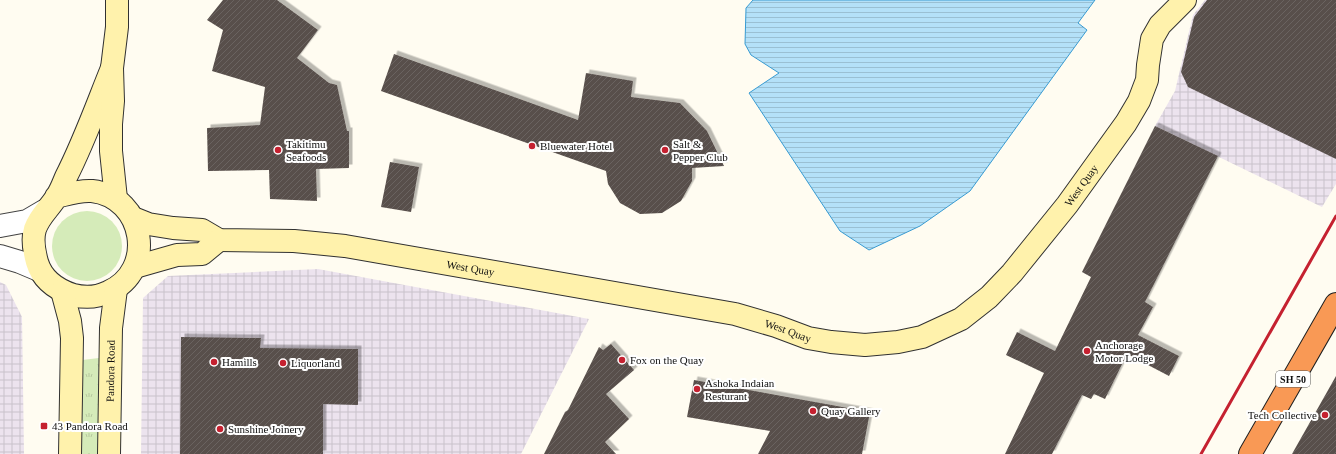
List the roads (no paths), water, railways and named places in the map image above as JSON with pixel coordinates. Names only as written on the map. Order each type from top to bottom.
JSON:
[{"type":"highway","name":"SH 50","points":[[1250,454],[1336,304]]},
{"type":"street","points":[[116,199],[111,151],[111,124],[113,101],[112,68],[117,27],[117,0]]},
{"type":"street","name":"West Quay","points":[[133,218],[148,224],[173,228],[202,230],[219,240],[294,241],[345,246],[735,314],[776,326],[808,338],[831,342],[865,345],[898,342],[922,337],[961,319],[989,297],[1012,272],[1067,205],[1140,101],[1147,80],[1152,39],[1160,25],[1185,0]]},
{"type":"street","points":[[0,226],[27,221],[50,204],[74,192],[92,191],[116,199],[133,218],[139,234],[139,251],[135,267],[127,279],[116,289],[100,296],[82,298],[62,292],[50,284],[39,270],[33,250],[35,230],[50,204],[76,157],[112,68]]},
{"type":"street","points":[[135,267],[177,255],[202,254],[219,240]]},
{"type":"street","points":[[0,256],[39,270]]},
{"type":"street","name":"Pandora Road","points":[[109,454],[111,328],[116,289]]},
{"type":"street","points":[[62,292],[70,321],[72,338],[70,454]]},
{"type":"water","points":[[753,0],[1095,0],[1078,23],[1087,30],[970,191],[920,226],[869,250],[840,231],[749,93],[779,73],[751,55],[745,44],[746,8]]},
{"type":"railway","points":[[1201,454],[1336,216]]},
{"type":"place","name":"Bluewater Hotel","points":[[532,146]]},
{"type":"place","name":"Takitimu Seafoods","points":[[278,150]]},
{"type":"place","name":"Salt & Pepper Club","points":[[665,150]]},
{"type":"place","name":"Anchorage Motor Lodge","points":[[1087,351]]},
{"type":"place","name":"Fox on the Quay","points":[[622,360]]},
{"type":"place","name":"Hamills","points":[[214,362]]},
{"type":"place","name":"Liquorland","points":[[283,363]]},
{"type":"place","name":"Ashoka Indaian Resturant","points":[[697,389]]},
{"type":"place","name":"Quay Gallery","points":[[813,411]]},
{"type":"place","name":"Tech Collective","points":[[1325,415]]},
{"type":"place","name":"43 Pandora Road","points":[[44,426]]},
{"type":"place","name":"Sunshine Joinery","points":[[220,429]]}]
